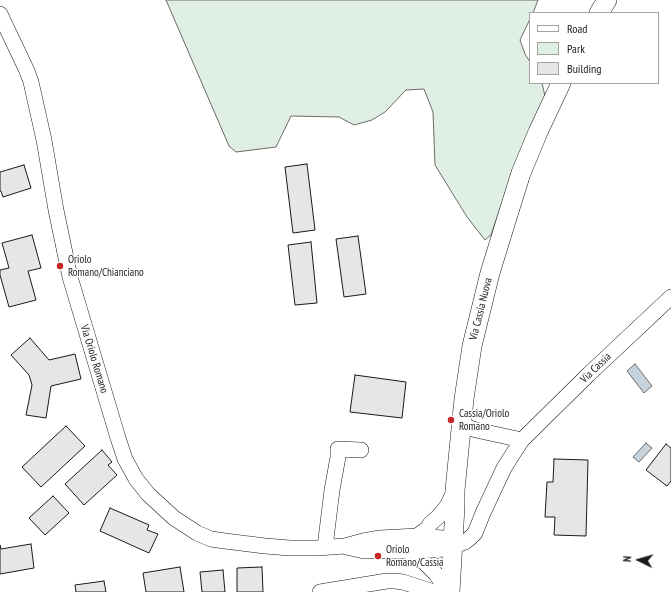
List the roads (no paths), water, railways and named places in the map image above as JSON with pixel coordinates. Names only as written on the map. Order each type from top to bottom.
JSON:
[{"type":"main road","points":[[600,12],[607,0]]},
{"type":"main road","name":"Via Cassia Nuova","points":[[452,546],[455,490],[464,399],[472,346],[490,273],[521,173],[561,84]]},
{"type":"main road","points":[[448,592],[452,546]]},
{"type":"street","name":"Via Oriolo Romano","points":[[0,14],[27,70],[31,82],[44,140],[56,210],[70,277],[124,458],[136,479],[148,494],[174,518],[197,533],[211,539],[240,544],[290,548],[345,546],[380,538],[417,536],[443,538],[449,541],[452,546],[435,550],[407,551],[364,551],[345,546]]},
{"type":"street","name":"Via Cassia","points":[[452,546],[465,542],[475,533],[498,478],[522,440],[589,374],[671,297]]},
{"type":"street","points":[[462,425],[476,430],[522,440]]},
{"type":"street","points":[[325,547],[338,449],[361,450]]},
{"type":"street","points":[[417,536],[428,528],[430,524],[438,517],[447,506],[455,490]]},
{"type":"street","points":[[407,551],[423,561],[436,574],[448,592]]},
{"type":"street","points":[[320,592],[395,581],[403,582],[434,592]]},
{"type":"place","name":"Oriolo Romano/Chianciano","points":[[60,266]]},
{"type":"place","name":"Cassia/Oriolo Romano","points":[[451,420]]},
{"type":"place","name":"Oriolo Romano/Cassia","points":[[378,556]]}]
